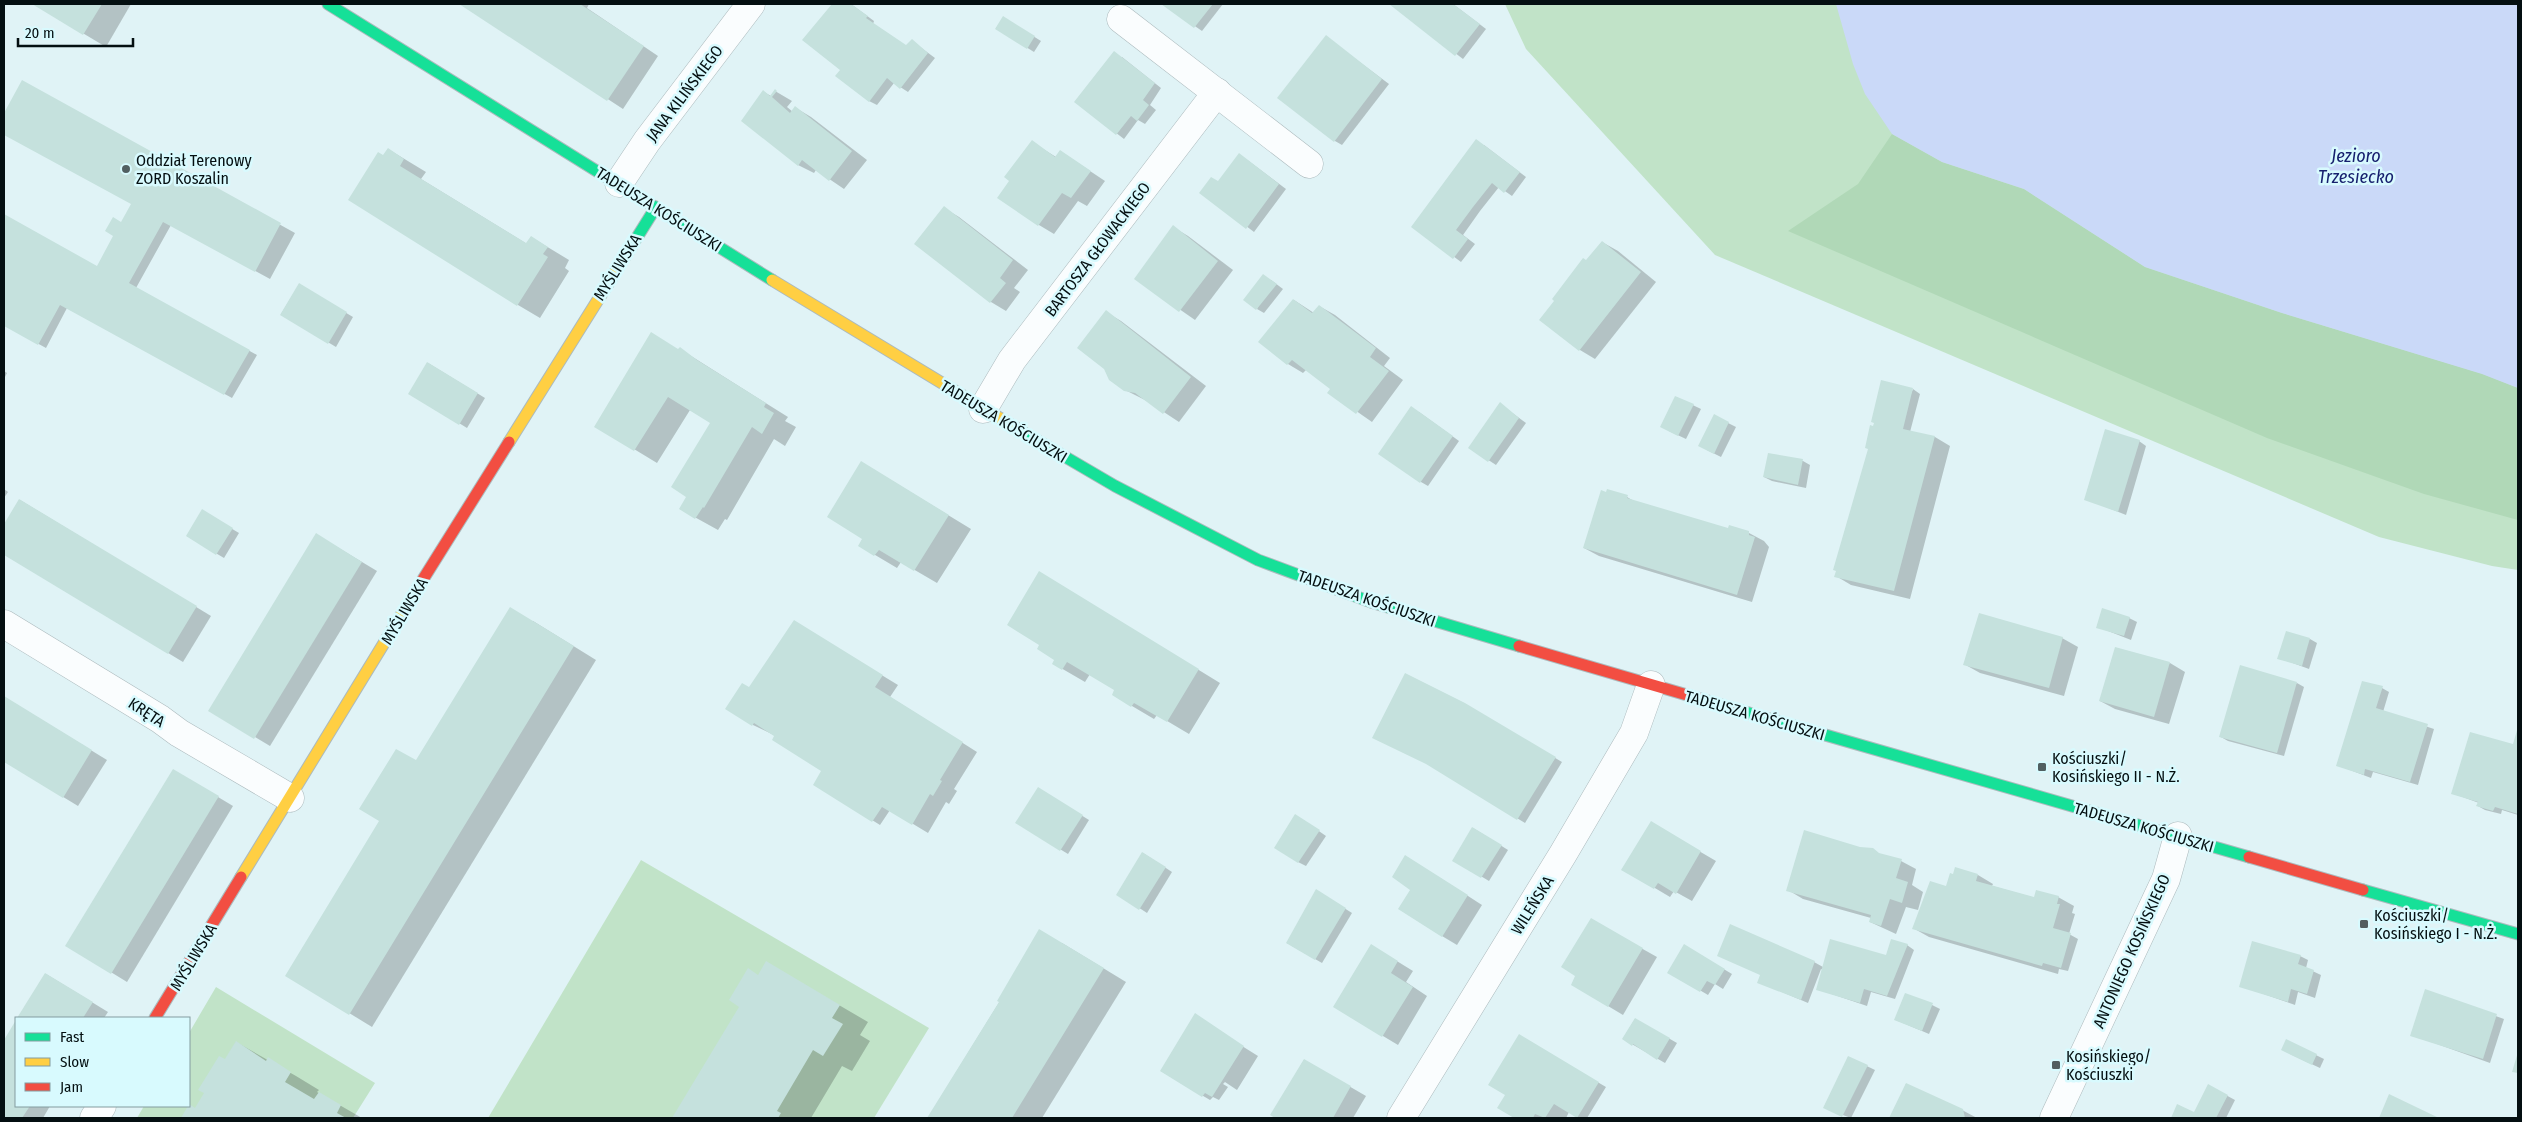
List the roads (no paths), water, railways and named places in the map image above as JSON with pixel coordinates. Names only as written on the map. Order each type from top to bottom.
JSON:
[{"type":"street","name":"TADEUSZA KOŚCIUSZKI","points":[[328,4],[984,409],[1115,486],[1258,560],[1371,602],[1651,685],[2518,934]]},
{"type":"street","name":"JANA KILIŃSKIEGO","points":[[619,183],[648,140],[751,4]]},
{"type":"street","points":[[1121,19],[1309,164]]},
{"type":"street","name":"BARTOSZA GŁOWACKIEGO","points":[[984,409],[1012,360],[1216,92]]},
{"type":"street","name":"MYŚLIWSKA","points":[[156,1017],[456,526],[656,207]]},
{"type":"street","name":"KRĘTA","points":[[4,624],[160,719],[179,733],[290,798]]},
{"type":"street","name":"WILEŃSKA","points":[[1401,1118],[1634,733],[1651,685]]},
{"type":"street","name":"ANTONIEGO KOSIŃSKIEGO","points":[[2054,1118],[2166,879],[2178,836]]},
{"type":"street","points":[[94,1118],[101,1107]]},
{"type":"water","name":"Jezioro Trzesiecko","points":[[1836,4],[2518,4],[2518,388],[2482,374],[2282,313],[2145,267],[2024,189],[1942,162],[1892,134],[1865,94],[1853,64]]},
{"type":"place","name":"Oddział Terenowy ZORD Koszalin","points":[[126,169]]},
{"type":"place","name":"Kościuszki/ Kosińskiego II - N.Ż.","points":[[2042,767]]},
{"type":"place","name":"Kościuszki/ Kosińskiego I - N.Ż.","points":[[2364,924]]},
{"type":"place","name":"Kosińskiego/ Kościuszki","points":[[2056,1065]]}]
